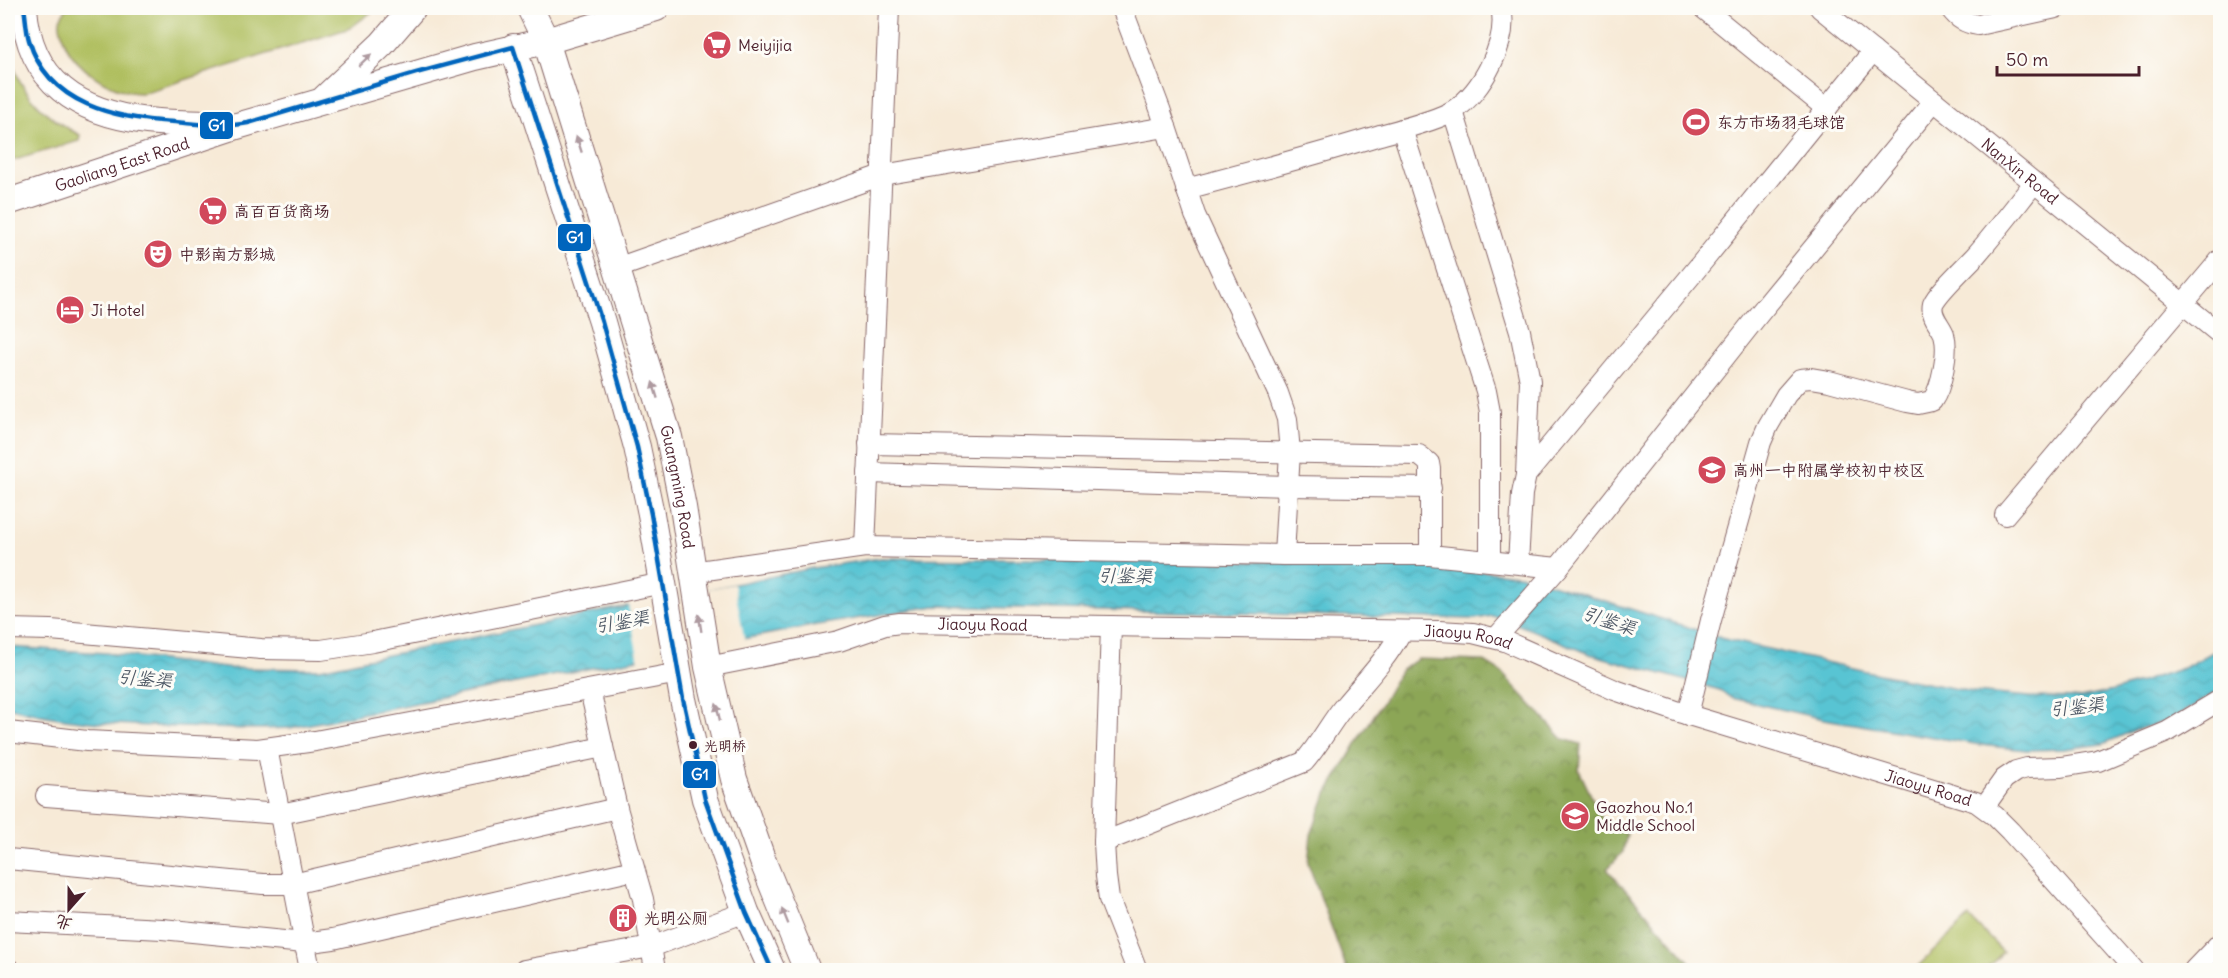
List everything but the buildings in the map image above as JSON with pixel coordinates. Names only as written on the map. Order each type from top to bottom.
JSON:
[{"type":"main road","points":[[24,8],[30,40],[36,56],[56,85],[71,98],[96,111],[140,120],[237,126]]},
{"type":"main road","points":[[322,100],[382,44],[413,8]]},
{"type":"main road","name":"Guangming Road","points":[[530,8],[546,41],[669,437],[683,507],[707,661],[734,779],[765,867],[807,970]]},
{"type":"main road","name":"Gaoliang East Road","points":[[8,202],[322,100],[513,47],[546,41],[656,8]]},
{"type":"main road","name":"Guangming Road","points":[[513,47],[602,322],[637,447],[677,667],[705,799],[746,912],[772,970]]},
{"type":"main road","points":[[559,190],[591,182]]},
{"type":"street","points":[[865,547],[889,8]]},
{"type":"street","points":[[1122,8],[1166,127],[1195,215],[1278,393],[1287,419],[1290,452],[1284,555]]},
{"type":"street","points":[[1186,189],[1310,156],[1402,129],[1453,111],[1472,94],[1488,73],[1495,58],[1500,38],[1501,8]]},
{"type":"street","points":[[1703,8],[1827,109]]},
{"type":"street","name":"NanXin Road","points":[[1820,8],[2220,334]]},
{"type":"street","points":[[1950,8],[1957,17],[1978,26],[2056,8]]},
{"type":"street","points":[[1526,475],[1873,51]]},
{"type":"street","points":[[1502,632],[1552,574],[1759,314],[1934,101]]},
{"type":"street","points":[[1453,111],[1520,331],[1530,381],[1526,475],[1522,494],[1518,563]]},
{"type":"street","points":[[617,268],[882,175],[1166,127]]},
{"type":"street","points":[[1402,129],[1486,391],[1490,412],[1490,560]]},
{"type":"street","points":[[1688,715],[1708,633],[1761,442],[1786,395],[1800,379],[1811,378],[1907,402],[1918,404],[1932,401],[1941,383],[1945,351],[1944,334],[1933,312],[1935,300],[1978,253],[2034,183]]},
{"type":"street","points":[[2004,515],[2220,260]]},
{"type":"street","points":[[869,444],[1419,454],[1429,463],[1430,555]]},
{"type":"street","points":[[868,473],[1288,486],[1431,488]]},
{"type":"street","points":[[694,582],[865,547],[1284,555],[1430,555],[1518,563],[1552,574]]},
{"type":"street","points":[[8,629],[308,651],[373,642],[664,590]]},
{"type":"street","name":"Jiaoyu Road","points":[[707,661],[839,641],[885,625],[900,623],[1502,632],[1615,690],[1688,715],[1976,802],[2010,831],[2134,970]]},
{"type":"street","points":[[1111,626],[1104,842],[1106,876],[1109,899],[1137,970]]},
{"type":"street","points":[[1104,842],[1304,762],[1315,750],[1344,706],[1390,652],[1401,632]]},
{"type":"street","points":[[8,732],[87,741],[267,748],[590,690],[677,667]]},
{"type":"street","points":[[590,690],[617,808],[643,899],[655,970]]},
{"type":"street","points":[[1984,807],[2004,779],[2016,771],[2098,761],[2166,732],[2220,699]]},
{"type":"street","points":[[46,796],[280,814],[603,747]]},
{"type":"street","points":[[267,748],[310,970]]},
{"type":"street","points":[[8,859],[263,884],[293,884],[617,808]]},
{"type":"street","points":[[8,921],[162,929],[304,943],[333,939],[634,870]]},
{"type":"street","points":[[534,969],[651,947],[746,912]]},
{"type":"street","points":[[2194,970],[2220,943]]},
{"type":"green space","points":[[67,8],[377,8],[350,28],[143,93],[118,89],[105,83],[82,66],[73,56],[66,45],[60,25]]},
{"type":"green space","points":[[8,53],[21,83],[33,99],[54,119],[80,135],[79,141],[8,162]]},
{"type":"green space","points":[[1418,659],[1483,661],[1501,672],[1563,739],[1581,744],[1579,770],[1604,823],[1627,834],[1623,852],[1607,869],[1697,970],[1347,970],[1308,863],[1311,835],[1325,797],[1400,671]]},
{"type":"green space","points":[[1969,917],[2003,952],[1985,970],[1914,970]]},
{"type":"water","name":"引鉴渠","points":[[881,558],[1408,563],[1527,576],[1728,640],[1879,674],[1973,692],[2028,697],[2080,698],[2114,691],[2186,667],[2220,648],[2220,690],[2169,721],[2135,730],[2103,744],[2064,749],[2027,750],[1981,745],[1824,719],[1731,698],[1720,690],[1590,654],[1492,616],[1475,619],[935,606],[817,625],[290,728],[235,729],[115,724],[50,717],[8,707],[8,647],[106,653],[226,668],[320,669],[813,568]]},
{"type":"pier","points":[[734,584],[745,642],[639,662],[628,604]]},
{"type":"pier","points":[[8,644],[11,644],[10,711],[8,710]]},
{"type":"transit line","name":"G1","points":[[24,8],[29,40],[38,62],[52,80],[68,94],[108,112],[130,117],[202,125],[248,123],[513,47],[602,322],[637,447],[683,699],[705,799],[746,912],[772,970]]},
{"type":"place","name":"Meiyijia","points":[[717,45]]},
{"type":"place","name":"东方市场羽毛球馆","points":[[1696,122]]},
{"type":"place","name":"高百百货商场","points":[[213,211]]},
{"type":"place","name":"中影南方影城","points":[[158,254]]},
{"type":"place","name":"Ji Hotel","points":[[70,310]]},
{"type":"place","name":"高州一中附属学校初中校区","points":[[1712,470]]},
{"type":"place","name":"光明桥","points":[[693,745]]},
{"type":"place","name":"Gaozhou No.1 Middle School","points":[[1575,816]]},
{"type":"place","name":"光明公厕","points":[[623,918]]}]
